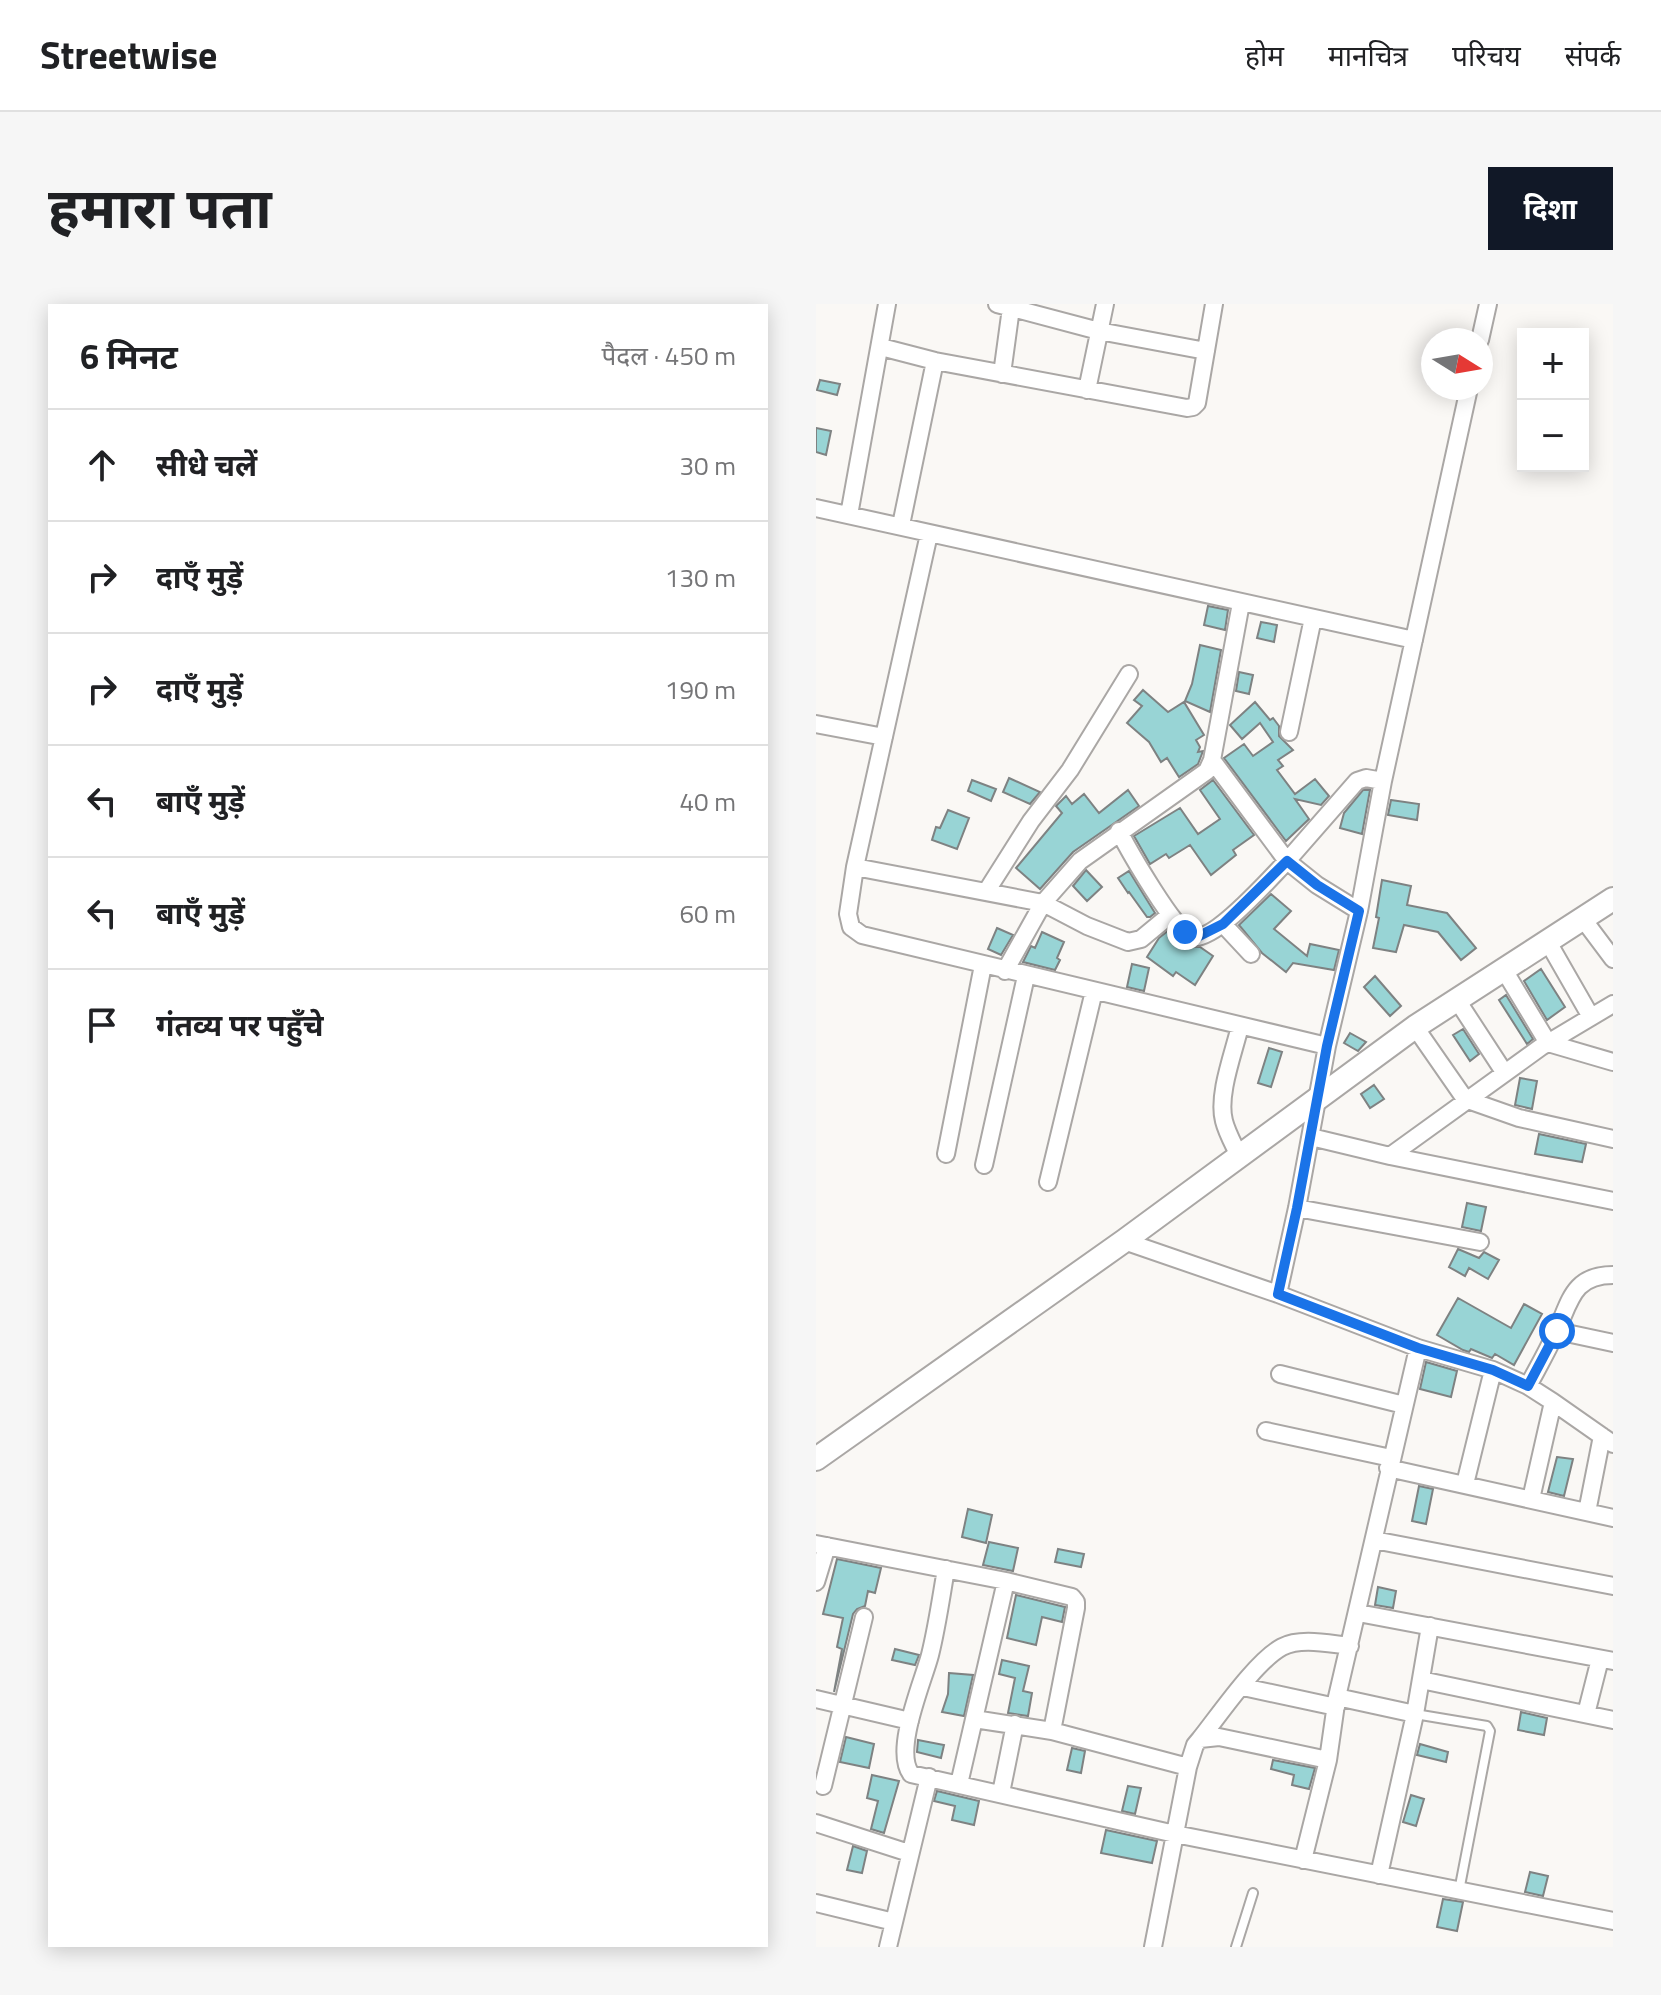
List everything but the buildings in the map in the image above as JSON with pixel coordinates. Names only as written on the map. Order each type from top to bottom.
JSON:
[{"type":"street","points":[[849,515],[887,304]]},
{"type":"street","points":[[1087,390],[1105,304]]},
{"type":"street","points":[[881,347],[1002,374],[1193,407],[1197,403],[1214,304]]},
{"type":"street","points":[[1483,328],[1488,304]]},
{"type":"street","points":[[1002,374],[1004,306],[1099,331],[1206,351]]},
{"type":"street","points":[[901,525],[935,361]]},
{"type":"street","points":[[1278,1294],[1327,1046],[1359,911],[1383,781],[1466,400]]},
{"type":"street","points":[[816,508],[1414,640]]},
{"type":"street","points":[[929,534],[855,867],[848,914],[851,927],[862,935],[1005,971],[1327,1046]]},
{"type":"street","points":[[1005,971],[1043,903],[1080,861],[1203,775],[1212,760],[1241,603]]},
{"type":"street","points":[[1289,732],[1313,618]]},
{"type":"street","points":[[986,892],[1031,821],[1070,770],[1129,674]]},
{"type":"street","points":[[816,724],[884,737]]},
{"type":"street","points":[[1212,760],[1287,861],[1317,885],[1359,911]]},
{"type":"street","points":[[1119,831],[1170,915],[1195,938],[1223,924],[1287,861],[1357,781],[1366,778],[1383,781]]},
{"type":"street","points":[[855,867],[1043,903],[1087,926],[1128,942],[1141,939],[1170,915]]},
{"type":"street","points":[[816,1459],[1124,1241],[1415,1027],[1612,901]]},
{"type":"street","points":[[1583,919],[1613,959]]},
{"type":"street","points":[[1223,924],[1251,954]]},
{"type":"street","points":[[1548,942],[1591,1017]]},
{"type":"street","points":[[946,1154],[983,965]]},
{"type":"street","points":[[1504,970],[1548,1043],[1613,1062]]},
{"type":"street","points":[[984,1165],[1026,976]]},
{"type":"street","points":[[1048,1182],[1094,991]]},
{"type":"street","points":[[1457,1000],[1504,1072]]},
{"type":"street","points":[[1390,1156],[1504,1072],[1613,1004]]},
{"type":"street","points":[[1239,1156],[1222,1110],[1240,1026]]},
{"type":"street","points":[[1415,1027],[1465,1099],[1519,1118],[1613,1139]]},
{"type":"street","points":[[1311,1137],[1613,1201]]},
{"type":"street","points":[[1297,1208],[1480,1242]]},
{"type":"street","points":[[1124,1241],[1278,1294],[1418,1348],[1493,1370],[1528,1386],[1607,1440],[1587,1512]]},
{"type":"street","points":[[1528,1386],[1557,1331],[1566,1305],[1580,1285],[1601,1275],[1613,1275]]},
{"type":"street","points":[[1557,1331],[1613,1343]]},
{"type":"street","points":[[1303,1860],[1328,1760],[1337,1702],[1418,1348]]},
{"type":"street","points":[[1465,1484],[1493,1370]]},
{"type":"street","points":[[1280,1374],[1404,1405]]},
{"type":"street","points":[[1531,1499],[1553,1402]]},
{"type":"street","points":[[1266,1431],[1465,1484],[1613,1518]]},
{"type":"street","points":[[1374,1540],[1613,1586]]},
{"type":"street","points":[[816,1582],[822,1545],[1072,1597],[1076,1602],[1052,1731]]},
{"type":"street","points":[[946,1569],[930,1655],[910,1721],[905,1763],[911,1774],[1175,1834],[1613,1921]]},
{"type":"street","points":[[959,1784],[1006,1581]]},
{"type":"street","points":[[1358,1613],[1607,1660],[1586,1714]]},
{"type":"street","points":[[823,1786],[864,1617]]},
{"type":"street","points":[[1379,1875],[1415,1714],[1430,1626]]},
{"type":"street","points":[[1153,1947],[1195,1745],[1261,1664],[1283,1647],[1312,1642],[1350,1646]]},
{"type":"street","points":[[1421,1680],[1613,1720]]},
{"type":"street","points":[[1243,1687],[1415,1714]]},
{"type":"street","points":[[816,1699],[910,1721]]},
{"type":"street","points":[[974,1719],[1052,1731],[1188,1767]]},
{"type":"street","points":[[1001,1793],[1015,1724]]},
{"type":"street","points":[[1200,1739],[1219,1737],[1328,1760]]},
{"type":"street","points":[[888,1947],[929,1777]]},
{"type":"street","points":[[816,1823],[909,1853]]},
{"type":"street","points":[[816,1903],[894,1922]]},
{"type":"lane","points":[[1415,1714],[1487,1726],[1490,1731],[1459,1891]]},
{"type":"lane","points":[[1236,1947],[1253,1893]]},
{"type":"route","points":[[1185,932],[1195,938],[1223,924],[1287,861],[1317,885],[1359,911],[1327,1046],[1278,1294],[1418,1348],[1493,1370],[1528,1386],[1557,1331]]}]
